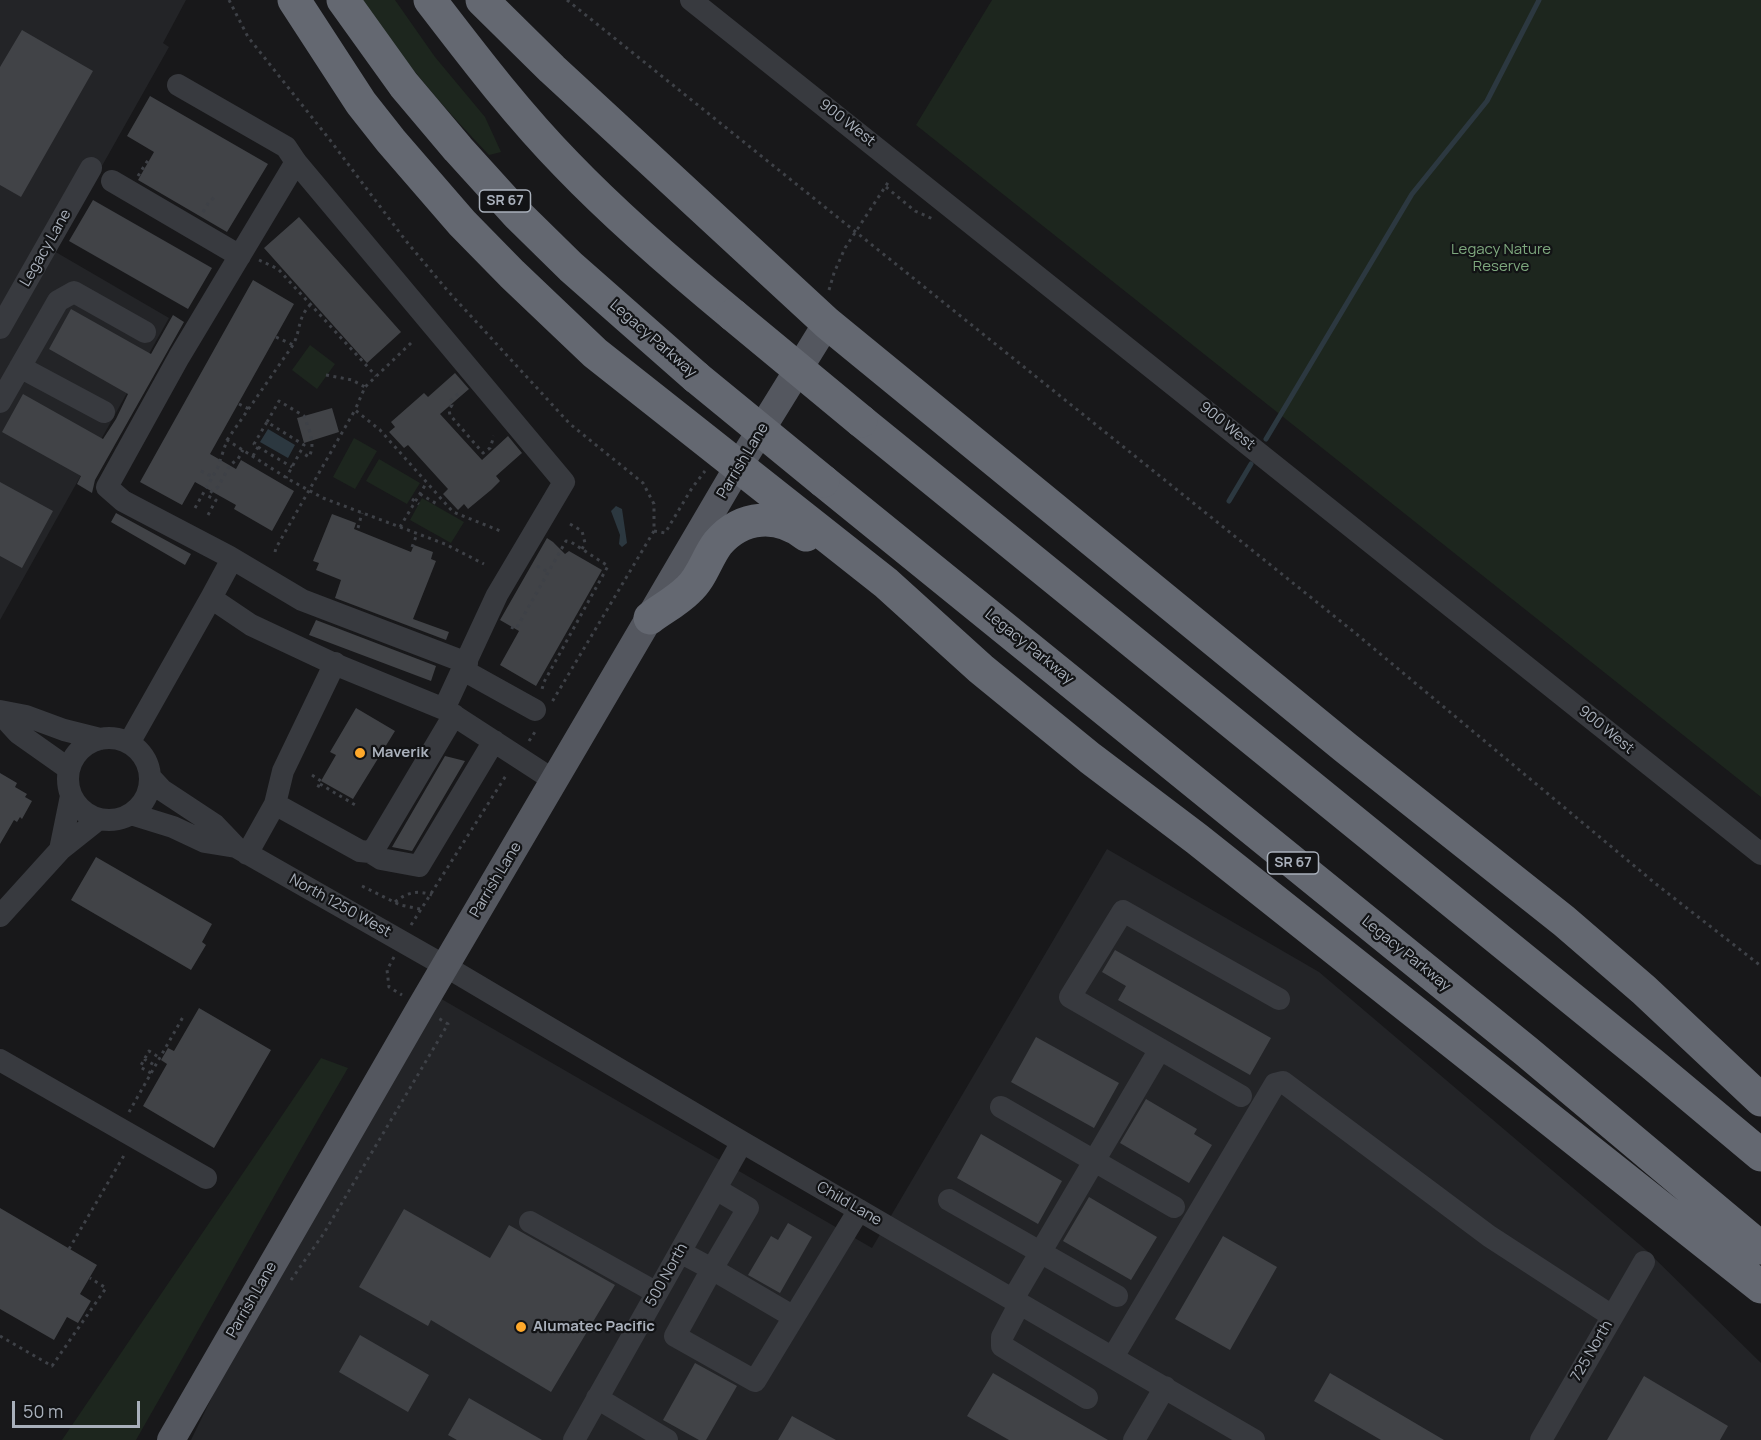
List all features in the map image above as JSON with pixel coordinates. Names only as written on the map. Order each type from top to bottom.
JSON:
[{"type":"highway","points":[[294,0],[361,103],[391,141],[462,223],[512,274],[594,353],[886,584],[981,669]]},
{"type":"highway","name":"Legacy Parkway","points":[[342,0],[404,85],[517,214],[571,267],[696,377],[1526,1051],[1761,1248]]},
{"type":"highway","points":[[430,0],[482,68],[567,165],[681,272],[1761,1155]]},
{"type":"highway","points":[[482,0],[552,69],[827,308],[1346,748],[1564,921],[1644,990],[1761,1100]]},
{"type":"highway","points":[[687,555],[720,521],[736,510],[767,504],[792,510]]},
{"type":"highway","points":[[650,618],[690,589],[718,543],[747,522],[769,519],[795,526],[981,669],[1090,758],[1197,839],[1761,1287]]},
{"type":"main road","name":"Parrish Lane","points":[[171,1440],[445,966],[738,467],[827,308]]},
{"type":"street","name":"900 West","points":[[691,0],[1761,854]]},
{"type":"street","points":[[178,85],[286,147],[296,162],[564,482],[497,596],[465,667],[449,712],[376,846],[370,852]]},
{"type":"street","points":[[296,162],[248,257],[179,357],[107,487],[123,501],[232,559],[302,600],[465,667],[537,705]]},
{"type":"street","name":"Legacy Lane","points":[[0,328],[91,168]]},
{"type":"street","points":[[112,181],[248,257]]},
{"type":"street","points":[[0,402],[58,300],[74,292],[145,332]]},
{"type":"street","points":[[20,367],[104,412]]},
{"type":"street","points":[[129,743],[232,559]]},
{"type":"street","points":[[212,597],[251,625],[449,712],[555,781]]},
{"type":"street","points":[[241,850],[275,804],[283,771],[335,663]]},
{"type":"street","points":[[0,712],[26,716],[64,730],[100,739],[115,739],[129,743],[139,751],[147,764],[150,777],[146,797],[131,814],[115,820],[90,816],[76,804],[68,777],[69,769],[80,751],[91,742],[100,739]]},
{"type":"street","points":[[0,712],[18,733],[69,769]]},
{"type":"street","points":[[275,804],[360,851],[370,852],[381,859],[419,866],[494,741]]},
{"type":"street","name":"North 1250 West","points":[[150,777],[162,790],[215,825],[241,850],[445,966]]},
{"type":"street","points":[[60,850],[72,796]]},
{"type":"street","name":"North 1250 West","points":[[131,814],[173,827],[205,842],[241,850]]},
{"type":"street","points":[[0,916],[60,850],[99,819]]},
{"type":"street","points":[[1241,1096],[1070,997],[1123,910],[1279,999]]},
{"type":"street","name":"Child Lane","points":[[445,966],[1254,1440]]},
{"type":"street","points":[[1087,1398],[1002,1346],[1002,1336],[1041,1252],[1161,1049]]},
{"type":"street","points":[[0,1060],[206,1178]]},
{"type":"street","points":[[1113,1357],[1275,1084],[1279,1082],[1283,1082],[1489,1236],[1612,1316]]},
{"type":"street","points":[[1001,1107],[1174,1207]]},
{"type":"street","name":"500 North","points":[[574,1440],[742,1142]]},
{"type":"street","points":[[716,1189],[748,1208],[675,1336],[755,1381],[859,1210]]},
{"type":"street","points":[[949,1200],[1117,1296]]},
{"type":"street","points":[[530,1222],[657,1293]]},
{"type":"street","points":[[680,1252],[794,1317]]},
{"type":"street","name":"725 North","points":[[1541,1440],[1644,1262]]},
{"type":"street","points":[[1134,1440],[1165,1387]]},
{"type":"street","points":[[597,1398],[667,1440]]},
{"type":"path","points":[[567,0],[1354,632],[1656,884],[1761,966]]},
{"type":"path","points":[[137,179],[150,157]]},
{"type":"path","points":[[827,308],[840,259],[900,165]]},
{"type":"path","points":[[201,216],[209,202],[217,195]]},
{"type":"path","points":[[248,257],[278,269],[376,376]]},
{"type":"path","points":[[195,508],[213,477],[227,440],[297,339],[300,317],[310,304]]},
{"type":"path","points":[[276,336],[293,345]]},
{"type":"path","points":[[275,552],[355,410],[365,387],[411,343]]},
{"type":"path","points":[[326,375],[352,380],[365,387]]},
{"type":"path","points":[[458,394],[450,401],[452,405],[449,410],[450,415],[483,453],[490,448],[494,436]]},
{"type":"path","points":[[292,467],[254,444],[279,400],[304,416],[312,440],[312,449],[309,457],[301,452]]},
{"type":"path","points":[[239,404],[249,409]]},
{"type":"path","points":[[355,410],[380,430],[453,512],[503,532]]},
{"type":"path","points":[[267,422],[312,449]]},
{"type":"path","points":[[227,440],[309,491],[446,544],[484,564]]},
{"type":"path","points":[[286,478],[304,445]]},
{"type":"path","points":[[252,456],[258,447]]},
{"type":"path","points":[[207,515],[216,500],[208,496],[218,487],[230,465],[238,459],[243,450]]},
{"type":"path","points":[[201,471],[213,477]]},
{"type":"path","points":[[400,527],[427,482]]},
{"type":"path","points":[[420,494],[437,504]]},
{"type":"path","points":[[358,528],[362,513]]},
{"type":"path","points":[[570,524],[582,531],[585,543],[582,549]]},
{"type":"path","points":[[412,547],[417,534]]},
{"type":"path","points":[[511,627],[516,629],[566,542],[571,542],[608,566],[544,682],[537,705]]},
{"type":"path","points":[[544,569],[548,572]]},
{"type":"path","points":[[417,914],[432,895],[509,771]]},
{"type":"path","points":[[312,774],[321,781],[316,791]]},
{"type":"path","points":[[320,784],[357,806]]},
{"type":"path","points":[[362,886],[394,902],[412,909],[420,909]]},
{"type":"path","points":[[394,902],[410,893],[422,892],[432,895]]},
{"type":"path","points":[[389,966],[387,970],[390,979],[389,987],[394,990]]},
{"type":"path","points":[[69,1249],[142,1125],[127,1116],[183,1017]]},
{"type":"path","points":[[286,1288],[324,1233],[417,1078],[448,1024],[444,1022]]},
{"type":"path","points":[[151,1073],[140,1067],[144,1059],[149,1051],[160,1058]]},
{"type":"path","points":[[144,1059],[156,1066]]},
{"type":"path","points":[[0,1336],[52,1366],[106,1288],[90,1278]]},
{"type":"shaded area","points":[[0,0],[186,0],[163,43],[169,47],[54,251],[169,318],[0,620]]},
{"type":"shaded area","points":[[268,429],[295,445],[288,458],[260,442]]},
{"type":"shaded area","points":[[616,506],[622,509],[627,543],[622,547],[619,544],[620,535],[611,511]]},
{"type":"shaded area","points":[[1107,849],[1319,972],[1646,1250],[1761,1363],[1761,1440],[191,1440],[236,1348],[438,997],[872,1248]]},
{"type":"green space","points":[[362,0],[395,0],[435,57],[485,117],[501,152],[489,155],[455,118],[406,61]]},
{"type":"green space","name":"Legacy Nature Reserve","points":[[992,0],[1761,0],[1761,797],[916,125]]},
{"type":"green space","points":[[310,345],[335,364],[317,389],[292,370]]},
{"type":"green space","points":[[354,438],[377,451],[355,489],[333,477]]},
{"type":"green space","points":[[379,459],[420,483],[407,504],[366,481]]},
{"type":"green space","points":[[422,498],[464,522],[451,543],[410,520]]},
{"type":"green space","points":[[321,1058],[348,1068],[136,1440],[62,1440]]},
{"type":"building","points":[[22,30],[93,71],[21,197],[0,185],[0,67]]},
{"type":"building","points":[[150,96],[268,164],[227,232],[138,180],[154,152],[127,136]]},
{"type":"building","points":[[93,200],[212,268],[188,309],[69,241]]},
{"type":"building","points":[[299,217],[401,332],[367,363],[264,248]]},
{"type":"building","points":[[253,280],[294,304],[210,454],[236,469],[241,460],[294,491],[272,531],[234,509],[236,505],[195,482],[182,505],[140,482]]},
{"type":"building","points":[[71,309],[151,354],[173,315],[184,322],[95,480],[92,493],[77,484],[81,476],[2,432],[23,394],[103,439],[116,419],[128,394],[49,349]]},
{"type":"building","points":[[455,373],[469,389],[440,414],[482,460],[508,436],[522,453],[496,476],[500,481],[491,490],[468,509],[464,504],[458,510],[443,494],[448,489],[408,445],[404,448],[389,432],[395,427],[391,422],[424,393],[428,397]]},
{"type":"building","points":[[332,408],[339,432],[304,443],[297,418]]},
{"type":"building","points":[[0,482],[53,511],[22,568],[0,556]]},
{"type":"building","points":[[116,513],[191,554],[185,565],[111,522]]},
{"type":"building","points":[[332,514],[356,523],[354,529],[411,552],[414,545],[433,552],[431,559],[436,561],[413,619],[449,632],[446,640],[335,598],[341,580],[316,570],[319,563],[313,561]]},
{"type":"building","points":[[547,538],[565,554],[569,551],[602,570],[536,686],[500,665],[519,631],[500,620]]},
{"type":"building","points":[[316,620],[436,666],[431,681],[309,635]]},
{"type":"building","name":"Maverik","points":[[356,708],[395,731],[353,799],[321,781],[336,755],[330,752]]},
{"type":"building","name":"Maverik","points":[[445,756],[465,761],[412,851],[392,847]]},
{"type":"building","points":[[0,773],[17,783],[15,787],[27,794],[25,797],[32,801],[22,819],[20,817],[17,822],[14,820],[0,844]]},
{"type":"building","points":[[96,857],[212,924],[202,942],[206,945],[191,970],[71,900]]},
{"type":"building","points":[[1115,950],[1271,1038],[1250,1075],[1118,1000],[1126,986],[1102,972]]},
{"type":"building","points":[[199,1008],[271,1050],[214,1148],[143,1106],[167,1064],[161,1060],[168,1048],[174,1051]]},
{"type":"building","points":[[1036,1037],[1119,1083],[1094,1128],[1011,1082]]},
{"type":"building","points":[[1146,1099],[1197,1129],[1194,1134],[1212,1145],[1189,1183],[1120,1143]]},
{"type":"building","points":[[981,1134],[1062,1181],[1038,1224],[957,1178]]},
{"type":"building","points":[[1089,1197],[1157,1237],[1131,1280],[1063,1241]]},
{"type":"building","points":[[0,1208],[97,1265],[80,1294],[91,1301],[78,1323],[67,1317],[54,1340],[0,1309]]},
{"type":"building","points":[[404,1209],[490,1258],[509,1225],[615,1285],[551,1392],[431,1320],[428,1326],[359,1287]]},
{"type":"building","points":[[788,1223],[812,1237],[780,1293],[748,1275],[771,1236],[778,1240]]},
{"type":"building","points":[[1223,1236],[1277,1267],[1230,1350],[1175,1319]]},
{"type":"building","points":[[360,1335],[429,1375],[408,1412],[339,1372]]},
{"type":"building","points":[[695,1363],[737,1386],[706,1440],[699,1440],[663,1420]]},
{"type":"building","points":[[993,1373],[1108,1440],[1009,1440],[967,1416]]},
{"type":"building","points":[[1330,1373],[1444,1440],[1381,1440],[1314,1401]]},
{"type":"building","points":[[1644,1376],[1728,1426],[1720,1440],[1607,1440]]},
{"type":"building","points":[[469,1398],[542,1440],[457,1440],[448,1435]]},
{"type":"building","points":[[792,1416],[836,1440],[778,1440]]},
{"type":"waterway","points":[[1266,439],[1412,194],[1487,101],[1539,0]]},
{"type":"waterway","points":[[1229,501],[1251,464]]},
{"type":"place","name":"Maverik","points":[[360,753]]},
{"type":"place","name":"Alumatec Pacific","points":[[521,1327]]}]
